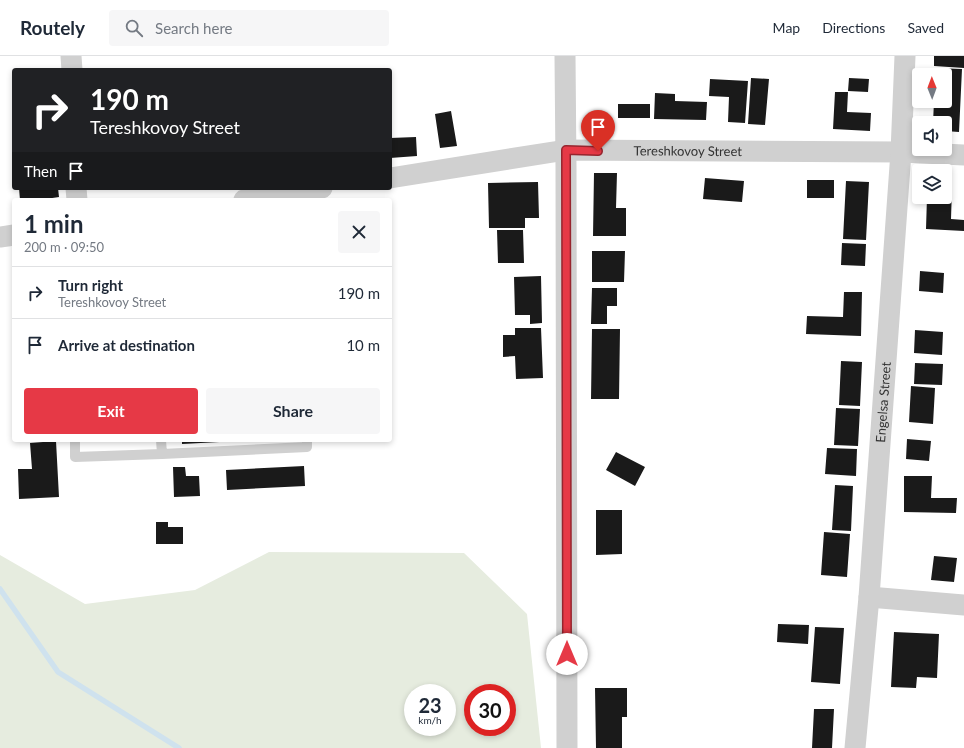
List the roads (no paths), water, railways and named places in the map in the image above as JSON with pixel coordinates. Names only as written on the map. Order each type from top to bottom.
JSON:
[{"type":"street","points":[[71,56],[72,68]]},
{"type":"street","points":[[565,56],[567,748]]},
{"type":"street","name":"Engelsa Street","points":[[855,748],[869,597],[901,152],[905,56]]},
{"type":"street","name":"Tereshkovoy Street","points":[[392,178],[566,150],[901,152],[964,155]]},
{"type":"street","points":[[257,198],[309,190]]},
{"type":"street","points":[[0,237],[12,235]]},
{"type":"street","points":[[869,597],[964,605]]},
{"type":"lane","points":[[75,442],[76,457],[307,447],[307,442]]},
{"type":"lane","points":[[161,442],[162,454]]},
{"type":"waterway","points":[[0,589],[58,672],[179,748]]}]
